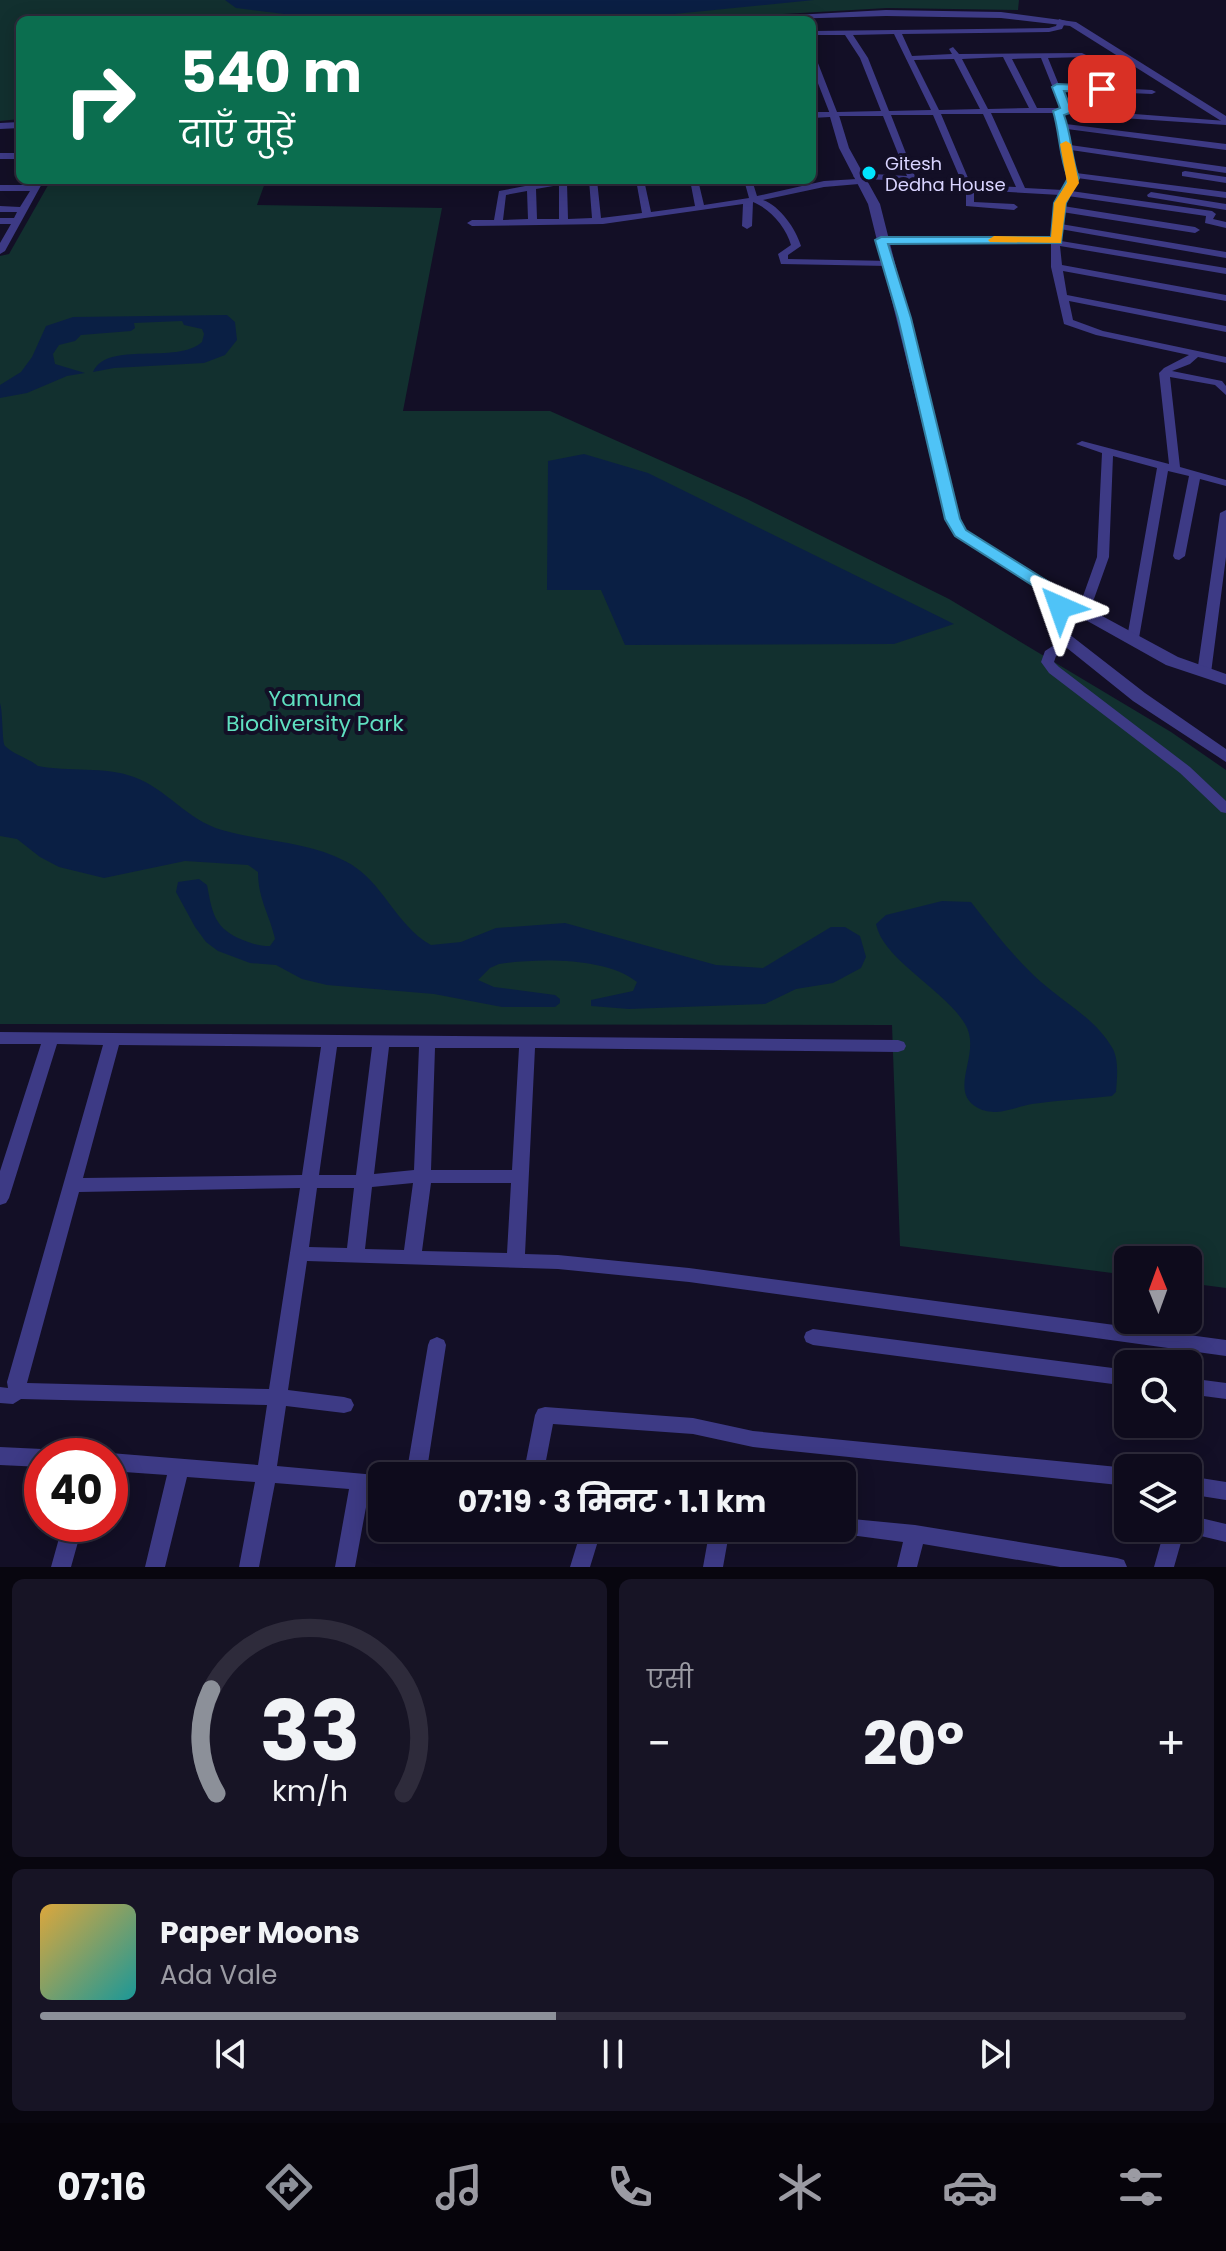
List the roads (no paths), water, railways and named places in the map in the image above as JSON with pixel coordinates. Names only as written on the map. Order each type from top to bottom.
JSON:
[{"type":"street","points":[[816,18],[886,13],[1001,15],[1073,24],[1223,123],[1226,130]]},
{"type":"street","points":[[816,40],[897,32],[1049,30],[1059,27],[1062,21]]},
{"type":"street","points":[[897,32],[941,123],[972,206],[1014,207]]},
{"type":"street","points":[[816,33],[850,36]]},
{"type":"street","points":[[816,183],[912,179],[864,58],[850,36]]},
{"type":"street","points":[[908,58],[955,52],[1082,55]]},
{"type":"street","points":[[955,52],[1022,190]]},
{"type":"street","points":[[1009,55],[1011,69],[1034,110]]},
{"type":"street","points":[[1043,55],[1057,87],[1072,179],[1064,193],[1056,226],[1056,267],[1068,322],[1077,327],[1226,360]]},
{"type":"street","points":[[816,68],[844,148],[874,204],[953,519],[960,533],[1052,590],[1061,600],[1172,661],[1226,680]]},
{"type":"street","points":[[1057,87],[1152,92]]},
{"type":"street","points":[[816,115],[1034,110],[1063,120],[1226,153]]},
{"type":"street","points":[[1063,120],[1223,123]]},
{"type":"street","points":[[1063,120],[1131,128]]},
{"type":"street","points":[[1063,120],[1226,147]]},
{"type":"street","points":[[1066,147],[1226,170]]},
{"type":"street","points":[[1185,174],[1226,180]]},
{"type":"street","points":[[1072,179],[1226,195]]},
{"type":"street","points":[[1072,179],[1223,207]]},
{"type":"street","points":[[0,188],[38,184]]},
{"type":"street","points":[[0,251],[38,184]]},
{"type":"street","points":[[498,222],[502,193],[549,184]]},
{"type":"street","points":[[564,222],[567,184]]},
{"type":"street","points":[[593,184],[597,221]]},
{"type":"street","points":[[641,184],[647,216]]},
{"type":"street","points":[[695,184],[700,208]]},
{"type":"street","points":[[747,226],[751,199],[749,184]]},
{"type":"street","points":[[472,223],[597,221],[647,216],[751,199],[806,184]]},
{"type":"street","points":[[531,187],[533,222]]},
{"type":"street","points":[[967,187],[1064,193],[1209,217],[1226,225]]},
{"type":"street","points":[[751,199],[765,200],[795,239],[796,246],[783,254],[784,262],[888,263]]},
{"type":"street","points":[[1185,248],[1195,230],[1223,207]]},
{"type":"street","points":[[0,209],[24,210]]},
{"type":"street","points":[[1059,209],[1195,230]]},
{"type":"street","points":[[0,221],[18,221]]},
{"type":"street","points":[[1056,226],[1226,255]]},
{"type":"street","points":[[881,240],[1056,242],[1226,271]]},
{"type":"street","points":[[1056,267],[1226,298]]},
{"type":"street","points":[[1063,297],[1226,329]]},
{"type":"street","points":[[1133,638],[1169,468],[1164,373],[1169,368],[1184,366],[1195,354]]},
{"type":"street","points":[[1164,373],[1218,383],[1226,392]]},
{"type":"street","points":[[1082,444],[1226,483]]},
{"type":"street","points":[[1084,610],[1103,557],[1108,451]]},
{"type":"street","points":[[1179,556],[1195,475]]},
{"type":"street","points":[[1204,673],[1226,513]]},
{"type":"street","points":[[1061,600],[1054,624],[1068,640],[1139,697],[1226,757]]},
{"type":"street","points":[[1068,640],[1050,654],[1047,662],[1054,670],[1185,770],[1226,809]]},
{"type":"street","points":[[0,1038],[898,1046]]},
{"type":"street","points":[[0,1198],[3,1178],[51,1038]]},
{"type":"street","points":[[113,1038],[17,1382],[18,1391],[278,1397],[344,1405]]},
{"type":"street","points":[[249,1567],[266,1475],[330,1042]]},
{"type":"street","points":[[355,1255],[381,1043]]},
{"type":"street","points":[[412,1256],[422,1176],[427,1043]]},
{"type":"street","points":[[516,1260],[527,1044]]},
{"type":"street","points":[[74,1185],[364,1181],[422,1176],[520,1177]]},
{"type":"street","points":[[298,1254],[516,1260],[689,1275],[1226,1348]]},
{"type":"street","points":[[813,1337],[1114,1376]]},
{"type":"street","points":[[418,1462],[437,1345]]},
{"type":"street","points":[[1202,1388],[1226,1391]]},
{"type":"street","points":[[536,1462],[545,1415],[693,1426],[753,1439],[1114,1476]]},
{"type":"street","points":[[0,1456],[24,1457]]},
{"type":"street","points":[[128,1464],[368,1482]]},
{"type":"street","points":[[155,1567],[179,1468]]},
{"type":"street","points":[[345,1567],[360,1482]]},
{"type":"street","points":[[1202,1487],[1226,1491]]},
{"type":"street","points":[[1202,1527],[1226,1533]]},
{"type":"street","points":[[856,1528],[915,1534],[1105,1566]]},
{"type":"street","points":[[907,1567],[915,1534]]},
{"type":"street","points":[[61,1567],[68,1542]]},
{"type":"street","points":[[580,1567],[588,1542]]},
{"type":"street","points":[[713,1567],[717,1542]]},
{"type":"street","points":[[1164,1567],[1171,1542]]},
{"type":"water","points":[[225,0],[814,0],[654,16],[301,16],[236,8]]},
{"type":"water","points":[[227,315],[235,322],[237,340],[225,355],[204,363],[93,372],[101,362],[112,357],[191,349],[202,342],[204,334],[202,329],[184,325],[182,321],[134,323],[135,328],[131,331],[81,335],[75,341],[59,345],[53,354],[55,364],[85,373],[67,376],[27,393],[0,398],[0,385],[21,372],[32,357],[46,326],[73,317]]},
{"type":"water","points":[[584,454],[648,473],[954,624],[894,644],[625,645],[601,590],[547,590],[548,461]]},
{"type":"water","points":[[0,703],[5,746],[38,766],[111,771],[134,777],[157,789],[198,819],[222,830],[330,854],[358,869],[408,926],[431,945],[461,942],[496,928],[565,923],[716,965],[763,968],[831,927],[845,927],[860,936],[866,957],[861,968],[833,983],[796,989],[765,1004],[629,1009],[591,1006],[591,1000],[633,991],[637,982],[608,968],[571,961],[499,964],[478,980],[494,987],[555,995],[560,1003],[555,1007],[502,1007],[434,994],[327,985],[302,979],[276,965],[250,963],[218,951],[206,942],[195,927],[176,892],[178,882],[199,879],[207,885],[212,910],[223,928],[246,941],[270,946],[275,939],[262,898],[258,872],[248,865],[185,861],[104,878],[59,867],[17,839],[0,836]]},
{"type":"water","points":[[942,901],[971,902],[1031,973],[1080,1012],[1106,1038],[1116,1059],[1116,1092],[1112,1096],[1032,1104],[996,1112],[980,1109],[969,1101],[965,1082],[970,1047],[965,1024],[944,999],[890,950],[876,924],[886,915]]},
{"type":"place","name":"Gitesh Dedha House","points":[[869,173]]},
{"type":"park label","name":"Yamuna Biodiversity Park","points":[[315,710]]}]
